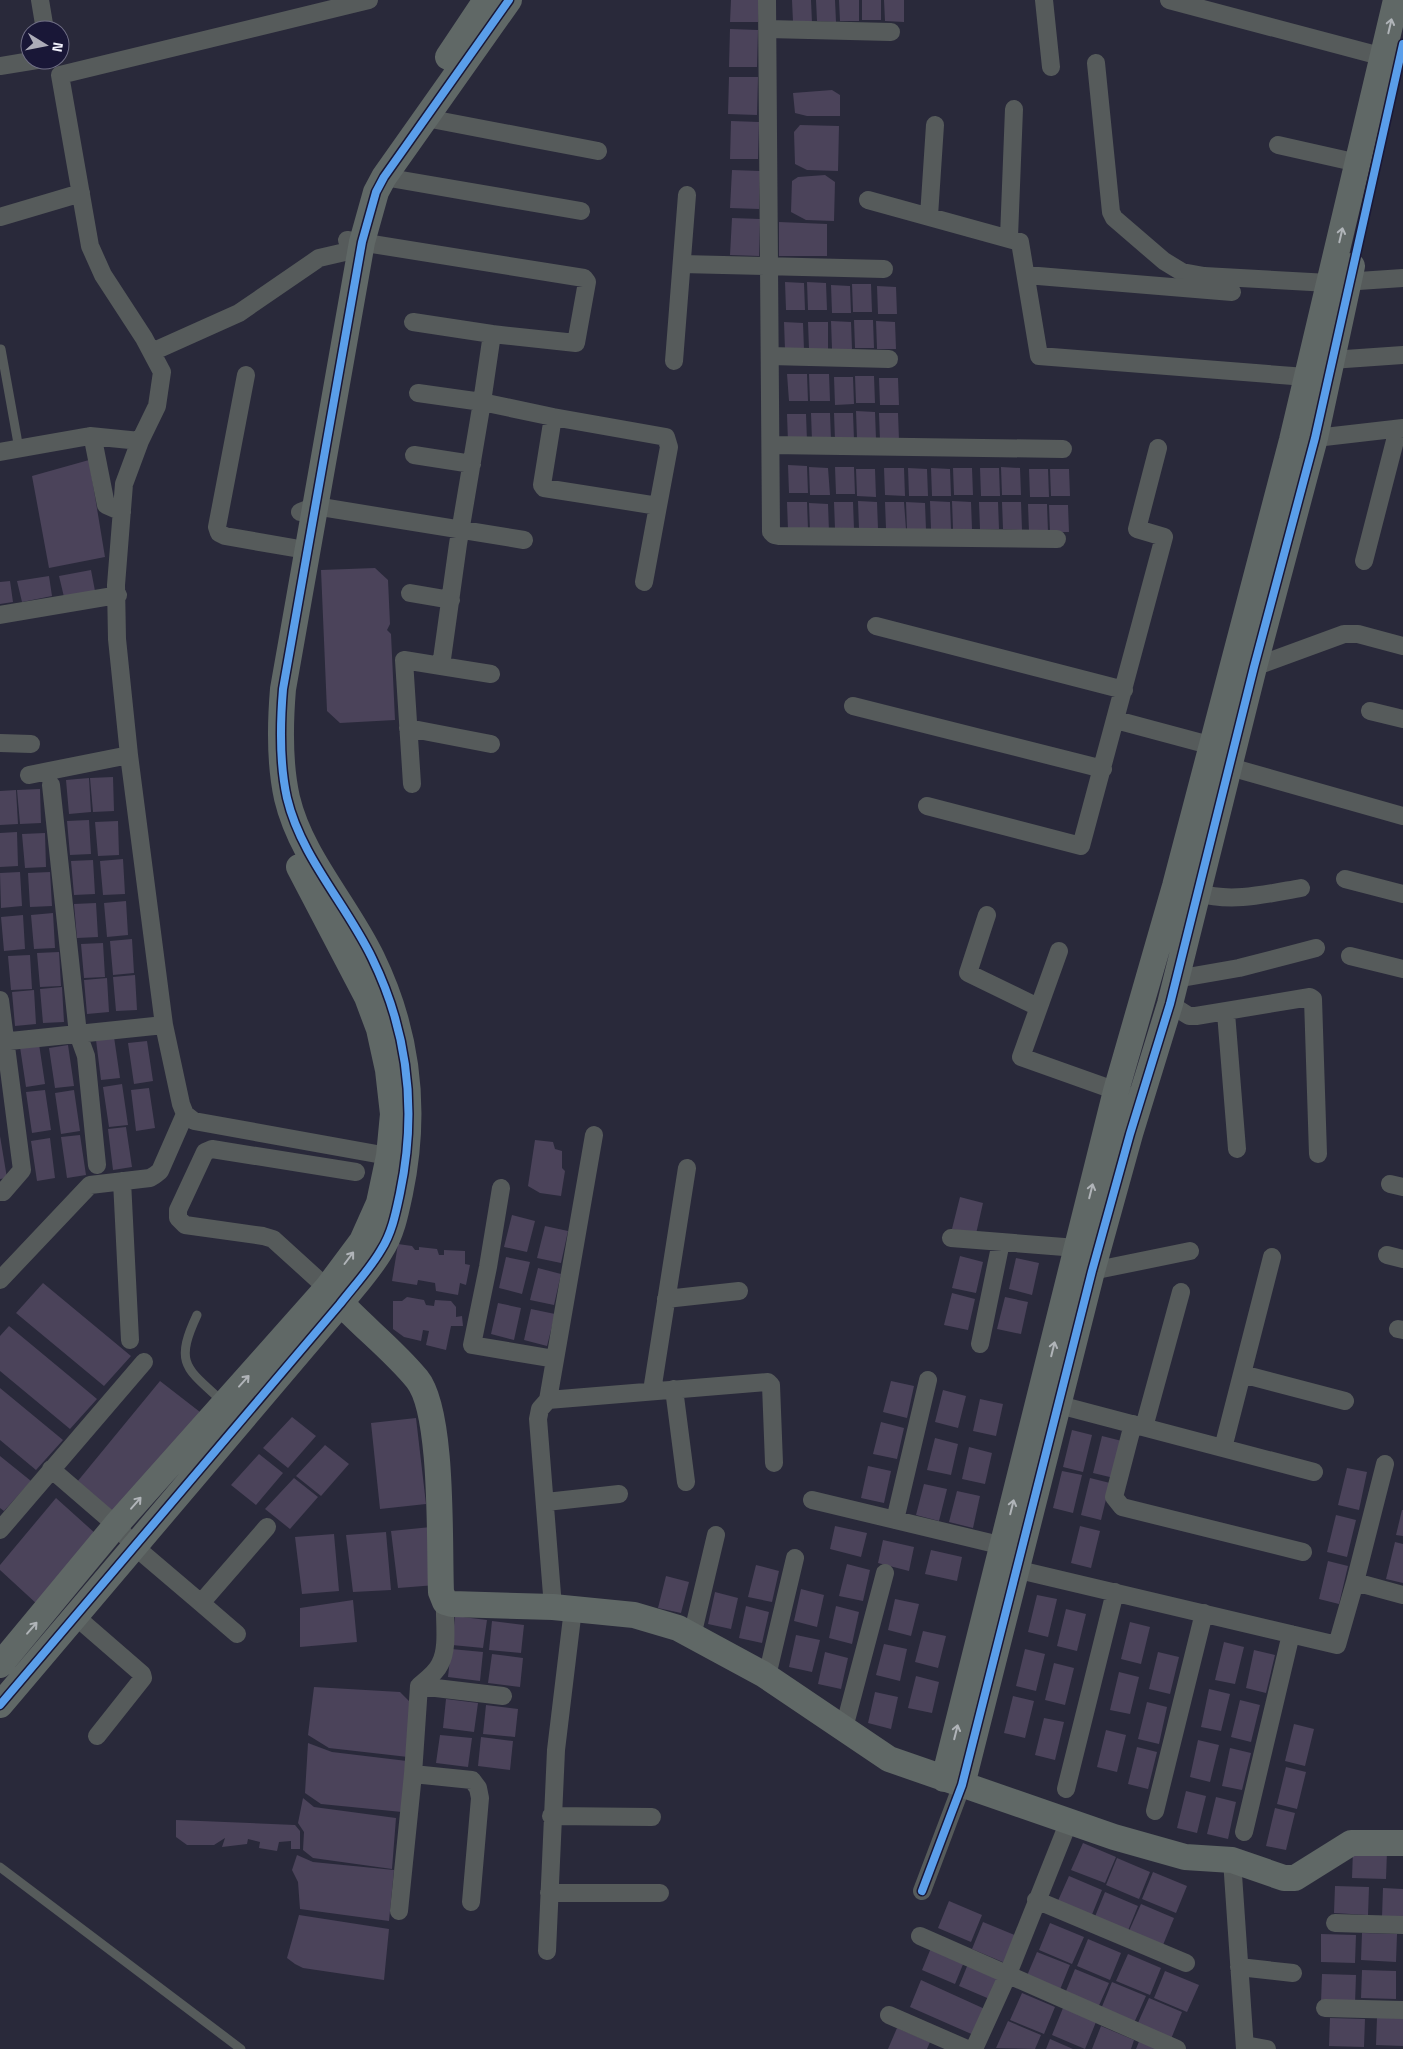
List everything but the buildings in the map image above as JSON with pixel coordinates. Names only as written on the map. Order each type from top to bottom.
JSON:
[{"type":"street","points":[[40,0],[43,20]]},
{"type":"street","points":[[70,65],[369,0]]},
{"type":"street","points":[[0,1705],[134,1546],[334,1296],[362,1241],[398,1157],[409,1112],[401,1036],[391,1001],[372,956],[300,833],[287,799],[280,730],[283,689],[307,509],[351,245],[356,200],[364,181],[486,0]]},
{"type":"street","points":[[351,245],[384,177],[509,0]]},
{"type":"street","points":[[767,0],[771,532],[774,535],[1057,539]]},
{"type":"street","points":[[1044,0],[1051,67]]},
{"type":"street","points":[[1169,0],[1395,54]]},
{"type":"street","points":[[1049,1402],[1092,1271],[1170,1004],[1230,767],[1254,667],[1303,439],[1306,377],[1339,283],[1395,54],[1396,0]]},
{"type":"street","points":[[768,29],[891,32]]},
{"type":"street","points":[[922,1890],[953,1782],[1049,1402],[1077,1248],[1116,1091],[1213,746],[1303,439],[1330,360],[1339,283],[1358,163],[1395,54]]},
{"type":"street","points":[[0,66],[20,63]]},
{"type":"street","points":[[1096,63],[1111,212],[1114,218],[1164,261],[1182,272],[1204,276],[1339,283],[1403,278]]},
{"type":"street","points":[[56,70],[90,246],[103,275],[152,352],[162,372],[157,406],[140,441],[124,484],[116,585],[118,595],[117,639],[129,755],[164,1025],[181,1104],[185,1114],[194,1121],[398,1157]]},
{"type":"street","points":[[1009,237],[1014,109]]},
{"type":"street","points":[[426,118],[598,151]]},
{"type":"street","points":[[929,216],[935,125]]},
{"type":"street","points":[[1278,145],[1358,163]]},
{"type":"street","points":[[384,177],[580,211]]},
{"type":"street","points":[[0,217],[81,193]]},
{"type":"street","points":[[674,361],[687,195]]},
{"type":"street","points":[[868,200],[1009,237],[1021,242],[1040,356],[1306,377]]},
{"type":"street","points":[[152,352],[239,313],[319,258],[351,245],[584,278],[587,282],[576,342],[492,334],[413,322]]},
{"type":"street","points":[[682,264],[884,269]]},
{"type":"street","points":[[1026,275],[1232,292]]},
{"type":"street","points":[[442,666],[460,529],[492,334]]},
{"type":"street","points":[[1330,360],[1403,355]]},
{"type":"street","points":[[770,356],[889,359]]},
{"type":"street","points":[[246,375],[217,526],[219,532],[224,536],[294,548]]},
{"type":"street","points":[[418,392],[482,402],[666,437],[669,441],[669,447],[644,582]]},
{"type":"street","points":[[553,417],[542,485],[544,488],[658,506]]},
{"type":"street","points":[[1303,439],[1401,428],[1364,561]]},
{"type":"street","points":[[0,452],[90,436],[140,441]]},
{"type":"street","points":[[90,436],[93,438],[106,505],[122,512]]},
{"type":"street","points":[[771,444],[1063,450]]},
{"type":"street","points":[[927,806],[1081,846],[1164,538],[1137,529],[1158,448]]},
{"type":"street","points":[[414,455],[472,464]]},
{"type":"street","points":[[307,509],[460,529],[524,540]]},
{"type":"street","points":[[307,509],[294,548],[266,704],[264,749],[270,787],[290,849],[367,997],[379,1029],[388,1070],[398,1157]]},
{"type":"street","points":[[410,593],[451,600]]},
{"type":"street","points":[[0,615],[118,595]]},
{"type":"street","points":[[876,626],[1124,690]]},
{"type":"street","points":[[1254,667],[1344,634],[1358,634],[1403,646]]},
{"type":"street","points":[[412,784],[404,660],[491,674]]},
{"type":"street","points":[[853,706],[1103,769]]},
{"type":"street","points":[[1370,711],[1403,719]]},
{"type":"street","points":[[1116,720],[1213,746],[1230,767],[1403,816]]},
{"type":"street","points":[[408,728],[491,744]]},
{"type":"street","points":[[0,742],[31,744]]},
{"type":"street","points":[[29,775],[129,755]]},
{"type":"street","points":[[51,785],[78,1034],[86,1056],[97,1166]]},
{"type":"street","points":[[1345,879],[1403,894]]},
{"type":"street","points":[[1198,893],[1214,898],[1243,898],[1301,888]]},
{"type":"street","points":[[987,915],[968,973],[1038,1006]]},
{"type":"street","points":[[1176,979],[1239,968],[1316,948]]},
{"type":"street","points":[[1059,951],[1020,1057],[1141,1100]]},
{"type":"street","points":[[1350,956],[1403,969]]},
{"type":"street","points":[[1170,1004],[1189,1016],[1226,1013],[1313,998],[1318,1154]]},
{"type":"street","points":[[0,1000],[2,1042],[22,1170],[3,1192],[0,1192]]},
{"type":"street","points":[[1226,1013],[1237,1149]]},
{"type":"street","points":[[2,1042],[164,1025]]},
{"type":"street","points":[[0,1280],[90,1185],[150,1178],[160,1171],[185,1114]]},
{"type":"street","points":[[547,1951],[551,1816],[563,1608],[546,1502],[538,1419],[540,1409],[548,1400],[594,1135]]},
{"type":"street","points":[[356,1172],[212,1149],[205,1152],[178,1210],[178,1218],[185,1225],[273,1239],[334,1296],[418,1380],[429,1402],[436,1433],[441,1592],[444,1602],[444,1652],[441,1663],[436,1671],[419,1686],[413,1774],[399,1911]]},
{"type":"street","points":[[652,1391],[687,1168]]},
{"type":"street","points":[[122,1180],[130,1340]]},
{"type":"street","points":[[501,1188],[488,1267],[472,1345],[555,1359]]},
{"type":"street","points":[[951,1238],[1077,1248]]},
{"type":"street","points":[[980,1344],[1001,1242]]},
{"type":"street","points":[[1092,1271],[1190,1251]]},
{"type":"street","points":[[1223,1448],[1272,1257]]},
{"type":"street","points":[[666,1299],[739,1292]]},
{"type":"street","points":[[1181,1292],[1114,1497],[1122,1507],[1303,1552]]},
{"type":"street","points":[[35,1663],[5,1652],[224,1403],[334,1296]]},
{"type":"street","points":[[0,1530],[144,1362]]},
{"type":"street","points":[[1242,1374],[1345,1401]]},
{"type":"street","points":[[895,1520],[928,1380]]},
{"type":"street","points":[[548,1400],[768,1382],[771,1385],[774,1462]]},
{"type":"street","points":[[674,1389],[686,1482]]},
{"type":"street","points":[[1049,1402],[1314,1472]]},
{"type":"street","points":[[812,1500],[895,1520],[1115,1592],[1337,1645],[1385,1464]]},
{"type":"street","points":[[52,1469],[116,1525],[134,1546],[237,1634]]},
{"type":"street","points":[[546,1502],[619,1494]]},
{"type":"street","points":[[201,1603],[267,1527]]},
{"type":"street","points":[[692,1636],[716,1535]]},
{"type":"street","points":[[767,1676],[795,1558]]},
{"type":"street","points":[[844,1728],[885,1573]]},
{"type":"street","points":[[1355,1582],[1403,1595]]},
{"type":"street","points":[[1066,1789],[1115,1592]]},
{"type":"street","points":[[444,1602],[452,1604],[563,1608],[634,1615],[678,1628],[767,1676],[889,1759],[1114,1837],[1185,1857],[1232,1860],[1284,1878],[1295,1878],[1351,1843],[1403,1843]]},
{"type":"street","points":[[1155,1811],[1204,1613]]},
{"type":"street","points":[[74,1615],[142,1674],[143,1678],[97,1736]]},
{"type":"street","points":[[1244,1832],[1290,1634]]},
{"type":"street","points":[[419,1686],[503,1696]]},
{"type":"street","points":[[413,1774],[472,1780],[478,1788],[480,1798],[471,1902]]},
{"type":"street","points":[[551,1816],[652,1817]]},
{"type":"street","points":[[974,2049],[1008,1974],[1069,1821]]},
{"type":"street","points":[[1232,1860],[1245,2047],[1266,2049]]},
{"type":"street","points":[[549,1893],[660,1893]]},
{"type":"street","points":[[1036,1900],[1186,1962]]},
{"type":"street","points":[[1335,1923],[1403,1925]]},
{"type":"street","points":[[920,1936],[1177,2049]]},
{"type":"street","points":[[1240,1967],[1292,1973]]},
{"type":"street","points":[[1325,2008],[1403,2010]]},
{"type":"street","points":[[890,2016],[967,2049]]},
{"type":"lane","points":[[1,349],[19,449]]},
{"type":"lane","points":[[197,1315],[186,1339],[185,1361],[193,1374],[224,1403]]},
{"type":"lane","points":[[0,1867],[241,2049]]},
{"type":"cycle path","points":[[0,1705],[367,1271],[385,1243],[393,1222],[400,1193],[408,1133],[406,1073],[401,1044],[394,1015],[372,958],[313,860],[294,820],[284,784],[281,757],[283,689],[362,242],[376,192],[384,177],[509,0]]},
{"type":"cycle path","points":[[922,1891],[962,1785],[1092,1271],[1130,1134],[1170,1004],[1254,667],[1315,438],[1403,44]]}]
